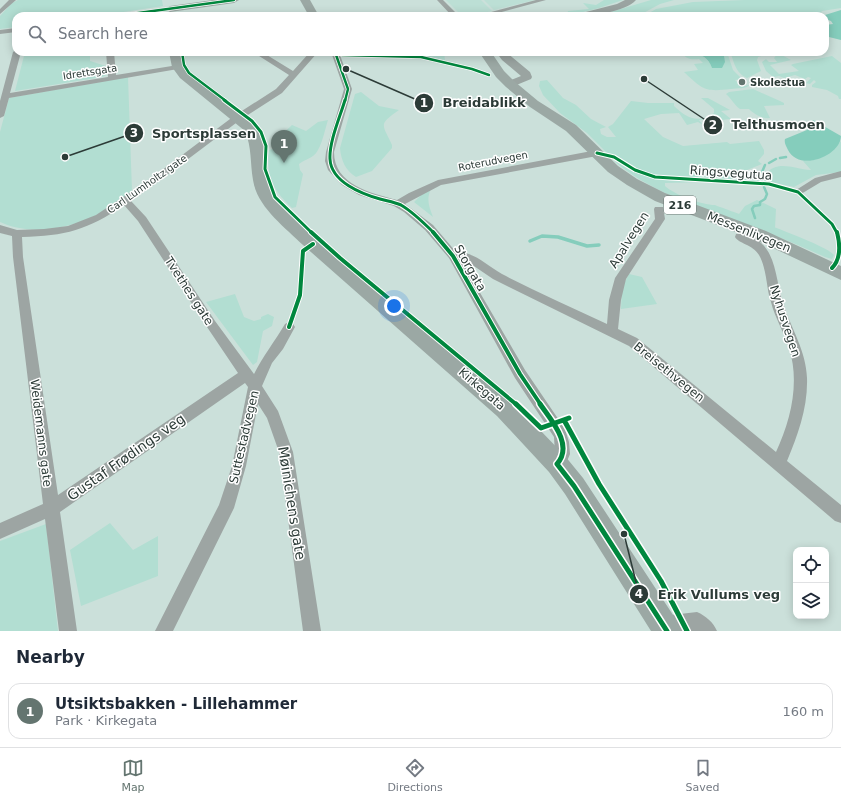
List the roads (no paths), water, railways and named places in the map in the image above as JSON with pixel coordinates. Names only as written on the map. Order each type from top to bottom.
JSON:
[{"type":"main road","points":[[169,8],[234,0]]},
{"type":"main road","points":[[305,0],[312,12]]},
{"type":"main road","name":"216","points":[[488,56],[500,74],[510,84],[534,104],[571,128],[597,153]]},
{"type":"main road","name":"Kirkegata","points":[[177,60],[188,79],[249,127],[257,143],[262,187],[271,203],[309,241],[505,409],[557,464],[574,486],[665,628]]},
{"type":"main road","name":"Messenlivegen","points":[[597,153],[620,174],[660,197],[760,235],[841,272]]},
{"type":"street","points":[[0,12],[12,0]]},
{"type":"street","points":[[440,0],[452,12]]},
{"type":"street","points":[[495,12],[543,0]]},
{"type":"street","points":[[597,12],[620,6],[632,0]]},
{"type":"street","points":[[142,12],[169,8]]},
{"type":"street","points":[[0,32],[12,30]]},
{"type":"street","points":[[0,116],[16,56]]},
{"type":"street","points":[[110,56],[112,78]]},
{"type":"street","points":[[263,56],[294,75]]},
{"type":"street","name":"Carl Lumholtz gate","points":[[0,229],[17,234],[44,234],[83,225],[100,217],[156,179],[238,118],[279,91],[311,56]]},
{"type":"street","name":"Storgata","points":[[336,56],[348,89],[330,152],[329,160],[331,167],[341,180],[355,189],[378,199],[398,204],[433,231],[453,256],[520,374],[560,434],[563,444],[563,455],[562,460],[557,464]]},
{"type":"street","points":[[504,56],[526,74],[527,77],[510,84]]},
{"type":"street","name":"Idrettsgata","points":[[6,96],[112,78],[177,60]]},
{"type":"street","name":"Roterudvegen","points":[[398,204],[412,195],[438,183],[597,153]]},
{"type":"street","points":[[798,192],[813,181],[820,178],[841,174]]},
{"type":"street","name":"Tvethes gate","points":[[125,200],[142,219],[211,324],[251,381]]},
{"type":"street","name":"Apalvegen","points":[[612,332],[615,300],[621,278],[660,219],[659,209]]},
{"type":"street","name":"Weidemanns gate","points":[[17,234],[18,257],[68,631]]},
{"type":"street","name":"Nyhusvegen","points":[[740,237],[754,243],[762,251],[768,262],[777,304],[796,349],[799,363],[800,375],[797,416],[779,463]]},
{"type":"street","name":"Breisethvegen","points":[[453,256],[465,256],[472,259],[497,276],[633,342],[841,515]]},
{"type":"street","name":"Suttestadvegen","points":[[164,631],[226,508],[239,466],[251,381],[279,344],[289,327]]},
{"type":"street","name":"Gustaf Frødings veg","points":[[0,530],[51,509],[251,381]]},
{"type":"street","name":"Møinichens gate","points":[[251,381],[273,415],[286,452],[312,631]]},
{"type":"street","points":[[665,628],[696,621],[708,631]]},
{"type":"waterway","points":[[780,158],[786,157]]},
{"type":"waterway","points":[[769,163],[776,159]]},
{"type":"waterway","points":[[762,172],[765,165]]},
{"type":"waterway","points":[[763,175],[766,180]]},
{"type":"waterway","points":[[755,218],[752,209],[754,206],[760,205],[760,202],[765,199],[767,194],[764,187]]},
{"type":"waterway","points":[[530,241],[542,236],[558,237],[587,246],[599,245]]},
{"type":"place","name":"Breidablikk","points":[[346,69]]},
{"type":"place","name":"Telthusmoen","points":[[644,79]]},
{"type":"place","name":"Skolestua","points":[[742,82]]},
{"type":"place","name":"Sportsplassen","points":[[65,157]]},
{"type":"place","name":"Utsiktsbakken - Lillehammer","points":[[284,163]]},
{"type":"place","name":"Erik Vullums veg","points":[[624,534]]}]
